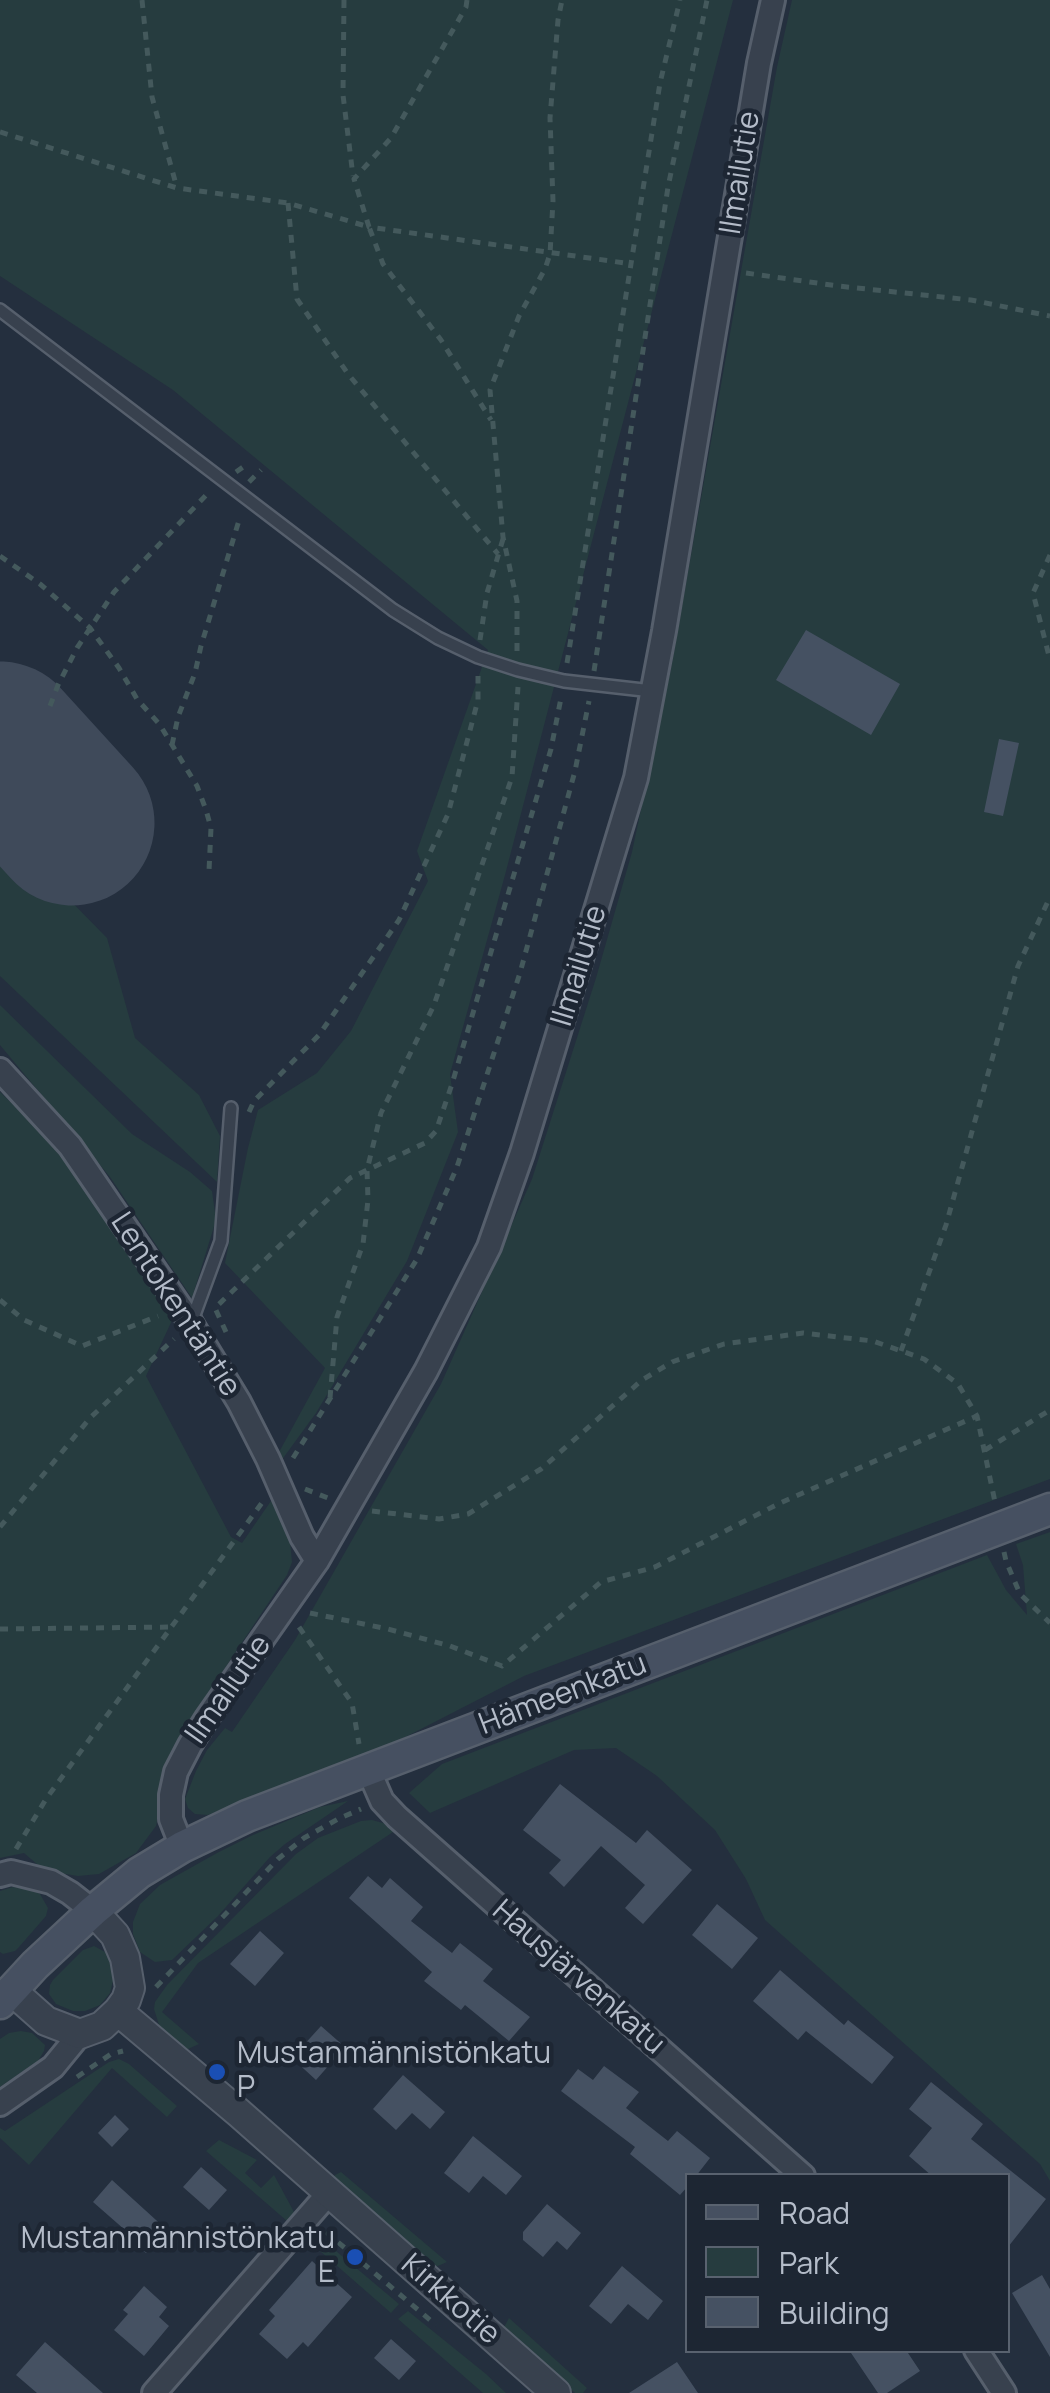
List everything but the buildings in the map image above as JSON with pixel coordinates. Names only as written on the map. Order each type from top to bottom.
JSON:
[{"type":"main road","name":"Hämeenkatu","points":[[4,1991],[139,1874],[182,1847],[247,1816],[1050,1509]]},
{"type":"street","name":"Ilmailutie","points":[[182,1847],[171,1819],[176,1772],[198,1731],[316,1562],[426,1371],[490,1246],[522,1152],[636,778],[772,0]]},
{"type":"street","name":"Lentokentäntie","points":[[0,1070],[70,1146],[185,1315],[283,1472],[302,1537],[316,1562]]},
{"type":"street","name":"Hausjärvenkatu","points":[[368,1769],[382,1801],[440,1856],[801,2173]]},
{"type":"street","points":[[0,2104],[52,2067],[80,2034],[102,2026],[118,2011],[130,1988],[126,1958],[115,1935],[92,1911],[51,1882],[5,1873]]},
{"type":"street","name":"Hämeenkatu","points":[[4,1991],[46,2020],[80,2034]]},
{"type":"street","name":"Kirkkotie","points":[[118,2011],[556,2393]]},
{"type":"street","points":[[154,2393],[329,2193]]},
{"type":"street","points":[[978,2353],[1004,2393]]},
{"type":"lane","points":[[0,310],[394,610],[438,638],[518,670],[564,681],[652,691]]},
{"type":"lane","points":[[185,1315],[221,1241],[231,1108]]},
{"type":"path","points":[[142,0],[152,97],[177,188]]},
{"type":"path","points":[[344,0],[343,95],[354,178],[369,227],[383,264],[441,340],[493,422]]},
{"type":"path","points":[[354,178],[391,138],[467,0]]},
{"type":"path","points":[[330,1401],[337,1317],[363,1244],[367,1170],[380,1113],[434,1004],[512,777],[518,706],[517,600],[503,537],[490,390],[519,316],[546,269],[550,254],[550,118],[562,0]]},
{"type":"path","points":[[231,1342],[214,1308],[350,1178],[424,1143],[436,1131],[452,1084],[552,748],[660,83],[680,0]]},
{"type":"path","points":[[5,1873],[46,1800],[330,1401],[417,1259],[458,1167],[520,974],[575,771],[592,684],[668,187],[707,0]]},
{"type":"path","points":[[0,132],[177,188],[288,203],[369,227],[632,264]]},
{"type":"path","points":[[288,203],[298,299],[348,374],[498,554]]},
{"type":"path","points":[[725,270],[971,300],[1050,316]]},
{"type":"path","points":[[50,706],[90,628],[114,592],[205,495],[246,465]]},
{"type":"path","points":[[172,746],[248,484],[261,470]]},
{"type":"path","points":[[247,1116],[254,1102],[319,1035],[400,920],[448,814],[478,700],[478,656],[486,593],[503,537]]},
{"type":"path","points":[[1050,555],[1033,593],[1050,660]]},
{"type":"path","points":[[0,556],[40,584],[90,628],[137,699],[160,725],[197,786],[206,810],[210,828],[209,871]]},
{"type":"path","points":[[901,1351],[946,1225],[1018,966],[1050,896]]},
{"type":"path","points":[[0,1300],[24,1320],[82,1346],[185,1315]]},
{"type":"path","points":[[0,1528],[90,1418],[185,1315]]},
{"type":"path","points":[[283,1472],[304,1489],[380,1514],[438,1519],[468,1514],[540,1469],[642,1380],[672,1362],[724,1344],[803,1333],[874,1342],[924,1359],[958,1384],[977,1416],[1006,1562],[1020,1594],[1050,1624]]},
{"type":"path","points":[[986,1450],[1050,1410]]},
{"type":"path","points":[[286,1608],[388,1629],[502,1666],[601,1582],[655,1567],[780,1502],[977,1416]]},
{"type":"path","points":[[286,1608],[352,1703],[356,1735],[368,1769]]},
{"type":"path","points":[[0,1629],[171,1627]]},
{"type":"path","points":[[156,1988],[278,1859],[304,1838],[338,1819],[382,1801]]},
{"type":"path","points":[[72,2081],[122,2050],[143,2031]]},
{"type":"path","points":[[308,2216],[435,2324]]},
{"type":"green space","points":[[0,0],[733,0],[450,1074],[458,1132],[407,1261],[316,1413],[281,1461],[278,1454],[325,1368],[225,1263],[248,1148],[258,1110],[317,1073],[351,1031],[428,881],[417,851],[488,650],[173,390],[0,276]]},
{"type":"green space","points":[[792,0],[1050,0],[1050,1479],[524,1676],[386,1747],[208,1815],[195,1814],[185,1799],[207,1750],[225,1728],[232,1732],[295,1640],[441,1384],[532,1179],[632,852],[672,663]]},
{"type":"green space","points":[[0,829],[107,938],[135,1038],[199,1095],[220,1136],[217,1182],[0,976]]},
{"type":"green space","points":[[0,1005],[132,1134],[212,1191],[216,1220],[192,1298],[110,1177],[0,1045]]},
{"type":"green space","points":[[0,1092],[59,1149],[175,1314],[146,1376],[231,1537],[242,1543],[273,1498],[290,1541],[292,1562],[287,1575],[181,1738],[168,1766],[156,1826],[136,1853],[99,1874],[60,1873],[38,1865],[24,1853],[0,1858]]},
{"type":"green space","points":[[1050,1532],[1050,2181],[1040,2164],[765,1920],[746,1879],[715,1830],[657,1776],[616,1748],[574,1750],[430,1813],[409,1793],[442,1764],[987,1555],[1006,1590],[1027,1615],[1023,1565],[1016,1544]]},
{"type":"green space","points":[[348,1801],[270,1857],[172,1960],[155,1962],[140,1952],[133,1922],[140,1904],[160,1885],[253,1835],[320,1807]]},
{"type":"green space","points":[[372,1820],[396,1830],[198,1963],[162,2012],[199,2044],[186,2050],[160,2028],[155,2002],[167,1985],[296,1854],[318,1838]]},
{"type":"green space","points":[[13,1887],[32,1889],[48,1908],[46,1916],[19,1947],[3,1954],[0,1891]]},
{"type":"green space","points":[[94,1946],[111,1960],[114,1977],[110,1993],[100,2005],[85,2011],[56,2004],[49,1994],[53,1980],[83,1950]]},
{"type":"green space","points":[[21,2031],[32,2033],[45,2045],[44,2051],[38,2061],[0,2087],[0,2039]]},
{"type":"green space","points":[[119,2059],[177,2106],[167,2117],[112,2068],[29,2165],[0,2138],[0,2128],[5,2131]]},
{"type":"green space","points":[[219,2140],[257,2160],[245,2173],[261,2188],[274,2175],[294,2212],[287,2221],[206,2151]]},
{"type":"green space","points":[[341,2172],[447,2262],[433,2268],[333,2180]]},
{"type":"green space","points":[[311,2230],[399,2304],[391,2313],[304,2237]]},
{"type":"green space","points":[[408,2311],[506,2393],[483,2393],[398,2319]]},
{"type":"green space","points":[[509,2318],[587,2388],[583,2393],[575,2393],[503,2329]]},
{"type":"runway","points":[[0,744],[72,823]]},
{"type":"place","name":"Mustanmännistönkatu P","points":[[217,2072]]},
{"type":"place","name":"Mustanmännistönkatu E","points":[[355,2257]]}]
